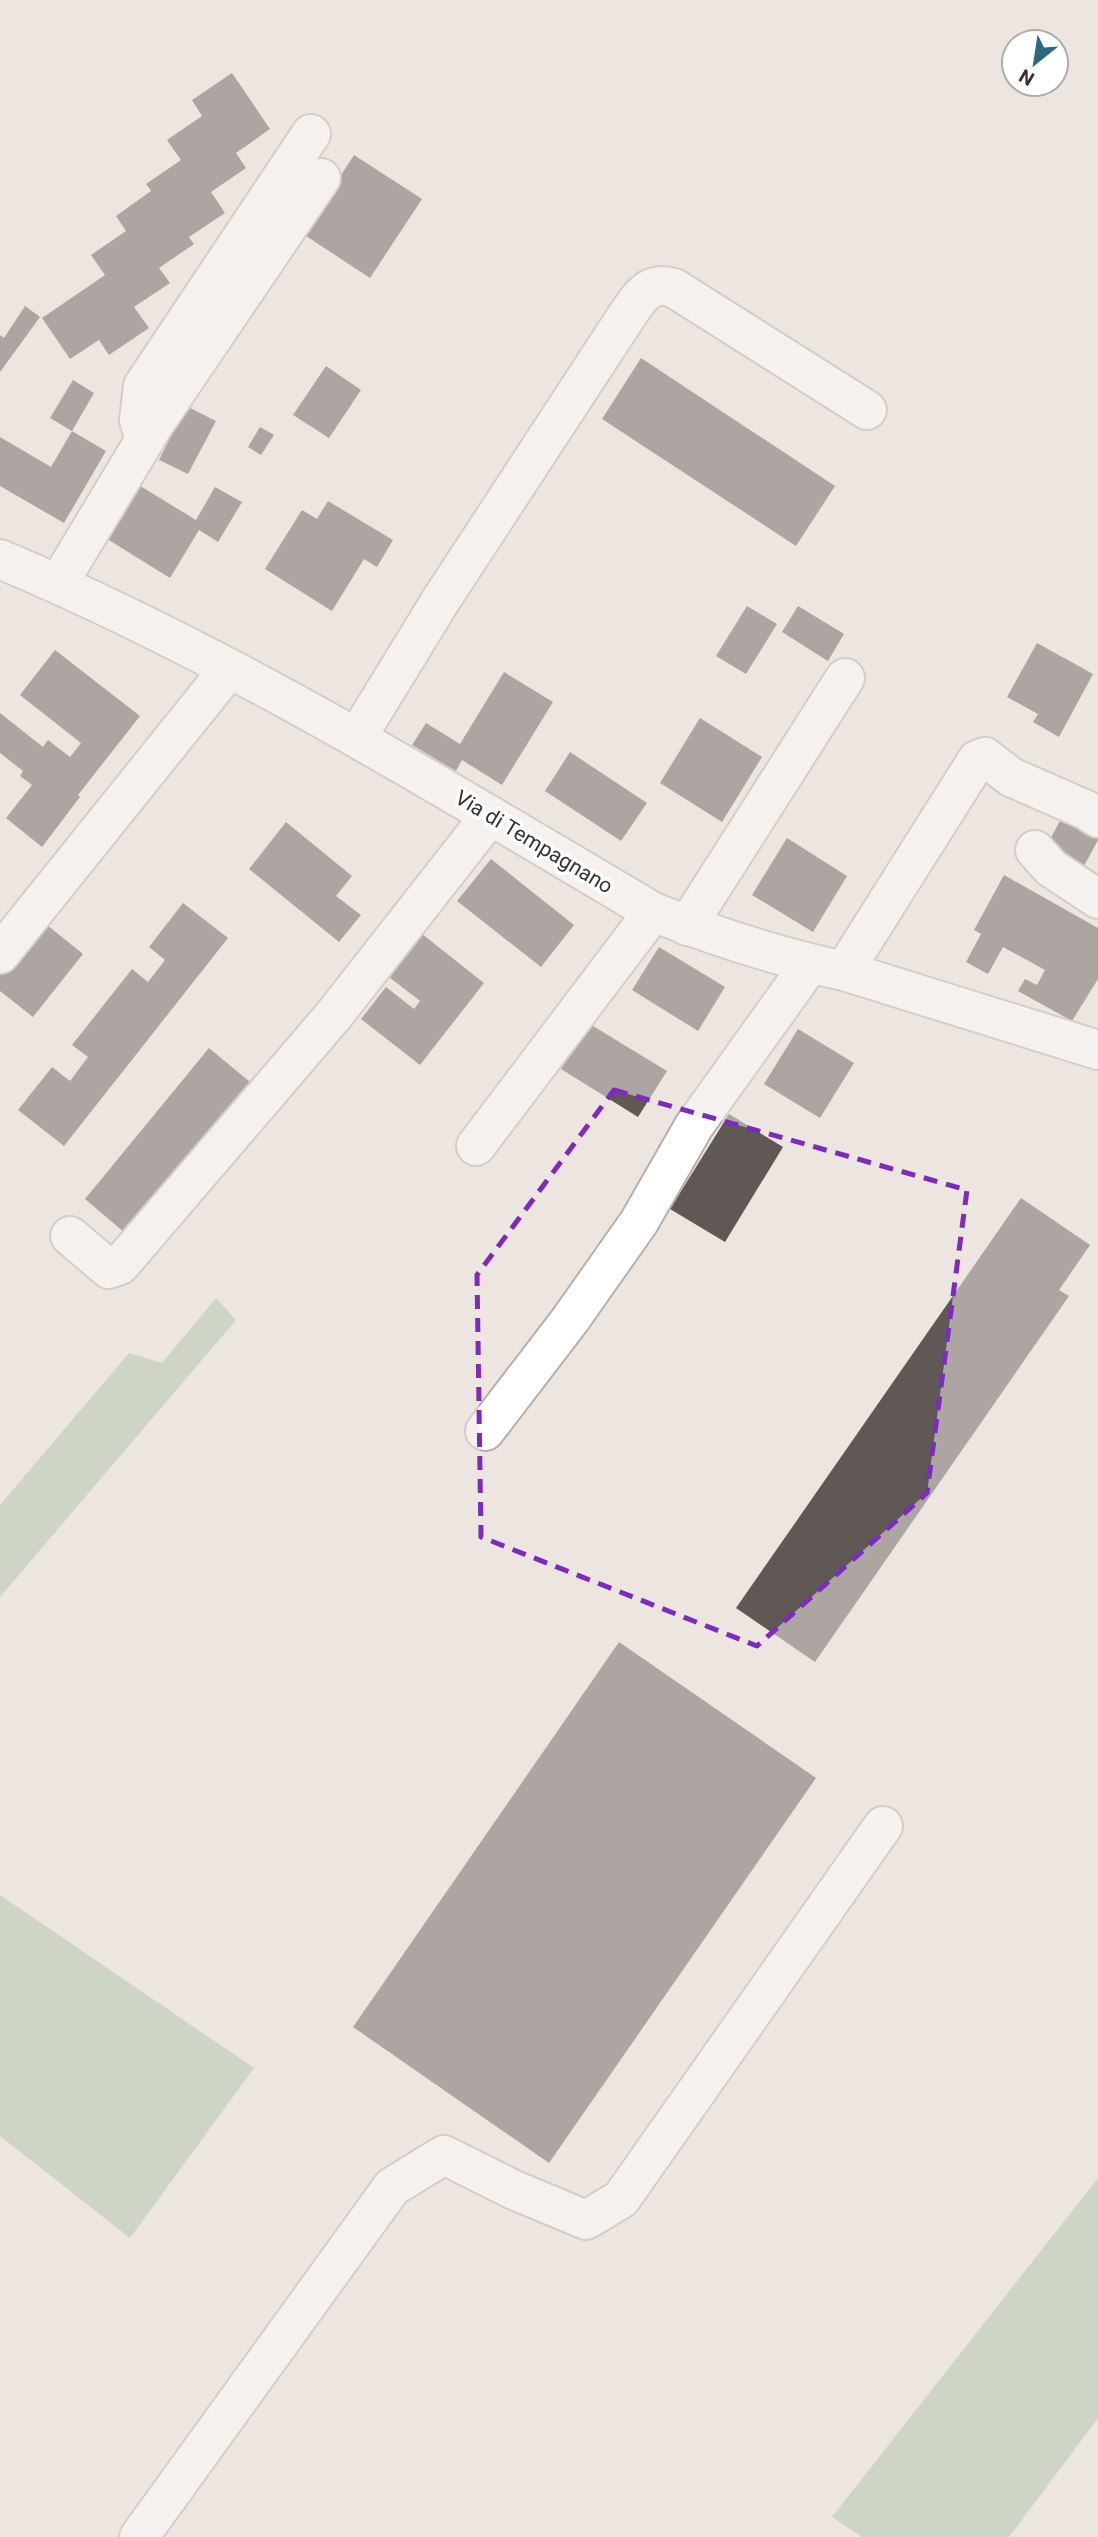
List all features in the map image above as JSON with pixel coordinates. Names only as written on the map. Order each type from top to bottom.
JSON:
[{"type":"street","points":[[145,440],[139,420],[142,386],[311,134]]},
{"type":"street","points":[[58,584],[145,440],[321,178]]},
{"type":"street","points":[[356,737],[441,600],[618,328],[638,299],[651,287],[662,285],[674,288],[867,410]]},
{"type":"street","name":"Via di Tempagnano","points":[[0,559],[58,584],[229,669],[356,737],[670,919],[1098,1050]]},
{"type":"street","points":[[0,954],[229,669]]},
{"type":"street","points":[[476,1146],[670,919],[845,678]]},
{"type":"street","points":[[485,1431],[570,1320],[631,1233],[694,1126],[827,967],[977,760],[985,757],[1011,777],[1086,810],[1098,818]]},
{"type":"street","points":[[70,1236],[110,1269],[120,1265],[334,1015],[490,816]]},
{"type":"street","points":[[1035,850],[1051,868],[1098,899]]},
{"type":"street","points":[[139,2537],[392,2187],[444,2155],[514,2190],[586,2220],[621,2199],[883,1826]]},
{"type":"highlighted area","points":[[614,1090],[967,1190],[927,1493],[757,1646],[481,1537],[477,1275]]},
{"type":"green space","points":[[216,1298],[236,1320],[0,1597],[0,1505],[129,1353],[162,1363]]},
{"type":"green space","points":[[0,1895],[254,2068],[130,2238],[0,2136]]},
{"type":"green space","points":[[1098,2178],[1098,2418],[1009,2537],[862,2537],[832,2517]]},
{"type":"building","points":[[232,73],[270,129],[236,153],[246,168],[211,192],[225,213],[189,237],[194,244],[159,268],[170,283],[134,307],[149,328],[109,355],[99,340],[70,359],[42,318],[105,275],[91,255],[126,231],[116,216],[151,191],[146,184],[181,160],[167,140],[202,116],[192,100]]},
{"type":"building","points":[[354,155],[422,199],[370,278],[303,234]]},
{"type":"building","points":[[25,306],[40,317],[0,372],[0,335],[4,338]]},
{"type":"building","points":[[641,358],[835,486],[796,546],[602,419]]},
{"type":"building","points":[[326,366],[361,390],[329,438],[293,415]]},
{"type":"building","points":[[73,380],[94,393],[72,431],[50,418]]},
{"type":"building","points":[[186,406],[216,421],[188,474],[159,460]]},
{"type":"building","points":[[260,427],[274,435],[261,455],[248,447]]},
{"type":"building","points":[[72,431],[106,451],[64,523],[0,486],[0,437],[51,467]]},
{"type":"building","points":[[137,484],[196,520],[215,487],[242,502],[218,542],[199,530],[170,578],[104,537]]},
{"type":"building","points":[[328,501],[393,540],[377,567],[364,559],[332,611],[265,569],[302,510],[317,519]]},
{"type":"building","points":[[747,606],[777,624],[746,674],[716,656]]},
{"type":"building","points":[[798,606],[844,634],[828,661],[782,632]]},
{"type":"building","points":[[1037,643],[1093,674],[1059,737],[1033,722],[1038,714],[1007,697]]},
{"type":"building","points":[[55,650],[140,716],[78,795],[80,797],[42,847],[6,818],[32,785],[20,776],[23,771],[0,753],[0,713],[43,747],[48,740],[70,757],[81,743],[20,695]]},
{"type":"building","points":[[504,672],[553,702],[502,785],[462,760],[456,771],[412,745],[426,723],[460,744]]},
{"type":"building","points":[[700,718],[762,757],[722,822],[660,783]]},
{"type":"building","points":[[570,752],[647,803],[621,841],[545,791]]},
{"type":"building","points":[[1062,817],[1098,836],[1084,866],[1047,845]]},
{"type":"building","points":[[286,822],[352,876],[336,896],[361,915],[339,942],[249,869]]},
{"type":"building","points":[[787,838],[847,876],[813,932],[752,895]]},
{"type":"building","points":[[491,859],[574,925],[541,967],[457,901]]},
{"type":"building","points":[[1004,875],[1098,928],[1098,979],[1072,1021],[1018,991],[1025,979],[1037,985],[1045,970],[1003,947],[988,974],[966,962],[981,934],[974,930]]},
{"type":"building","points":[[183,903],[228,938],[64,1146],[18,1110],[52,1067],[70,1081],[88,1057],[72,1045],[132,969],[148,982],[165,960],[149,947]]},
{"type":"building","points":[[42,921],[83,954],[33,1017],[0,991],[0,975]]},
{"type":"building","points":[[422,934],[484,983],[420,1065],[361,1019],[386,987],[414,1009],[420,1001],[389,977]]},
{"type":"building","points":[[659,947],[725,987],[698,1031],[632,990]]},
{"type":"building","points":[[588,1023],[667,1071],[638,1117],[561,1069]]},
{"type":"building","points":[[798,1029],[854,1063],[820,1118],[764,1084]]},
{"type":"building","points":[[209,1048],[250,1082],[125,1233],[85,1199]]},
{"type":"building","points":[[729,1114],[783,1147],[725,1242],[670,1209]]},
{"type":"building","points":[[1021,1198],[1090,1245],[1059,1290],[1069,1296],[815,1662],[736,1608]]},
{"type":"building","points":[[619,1642],[816,1778],[549,2163],[353,2027]]}]
